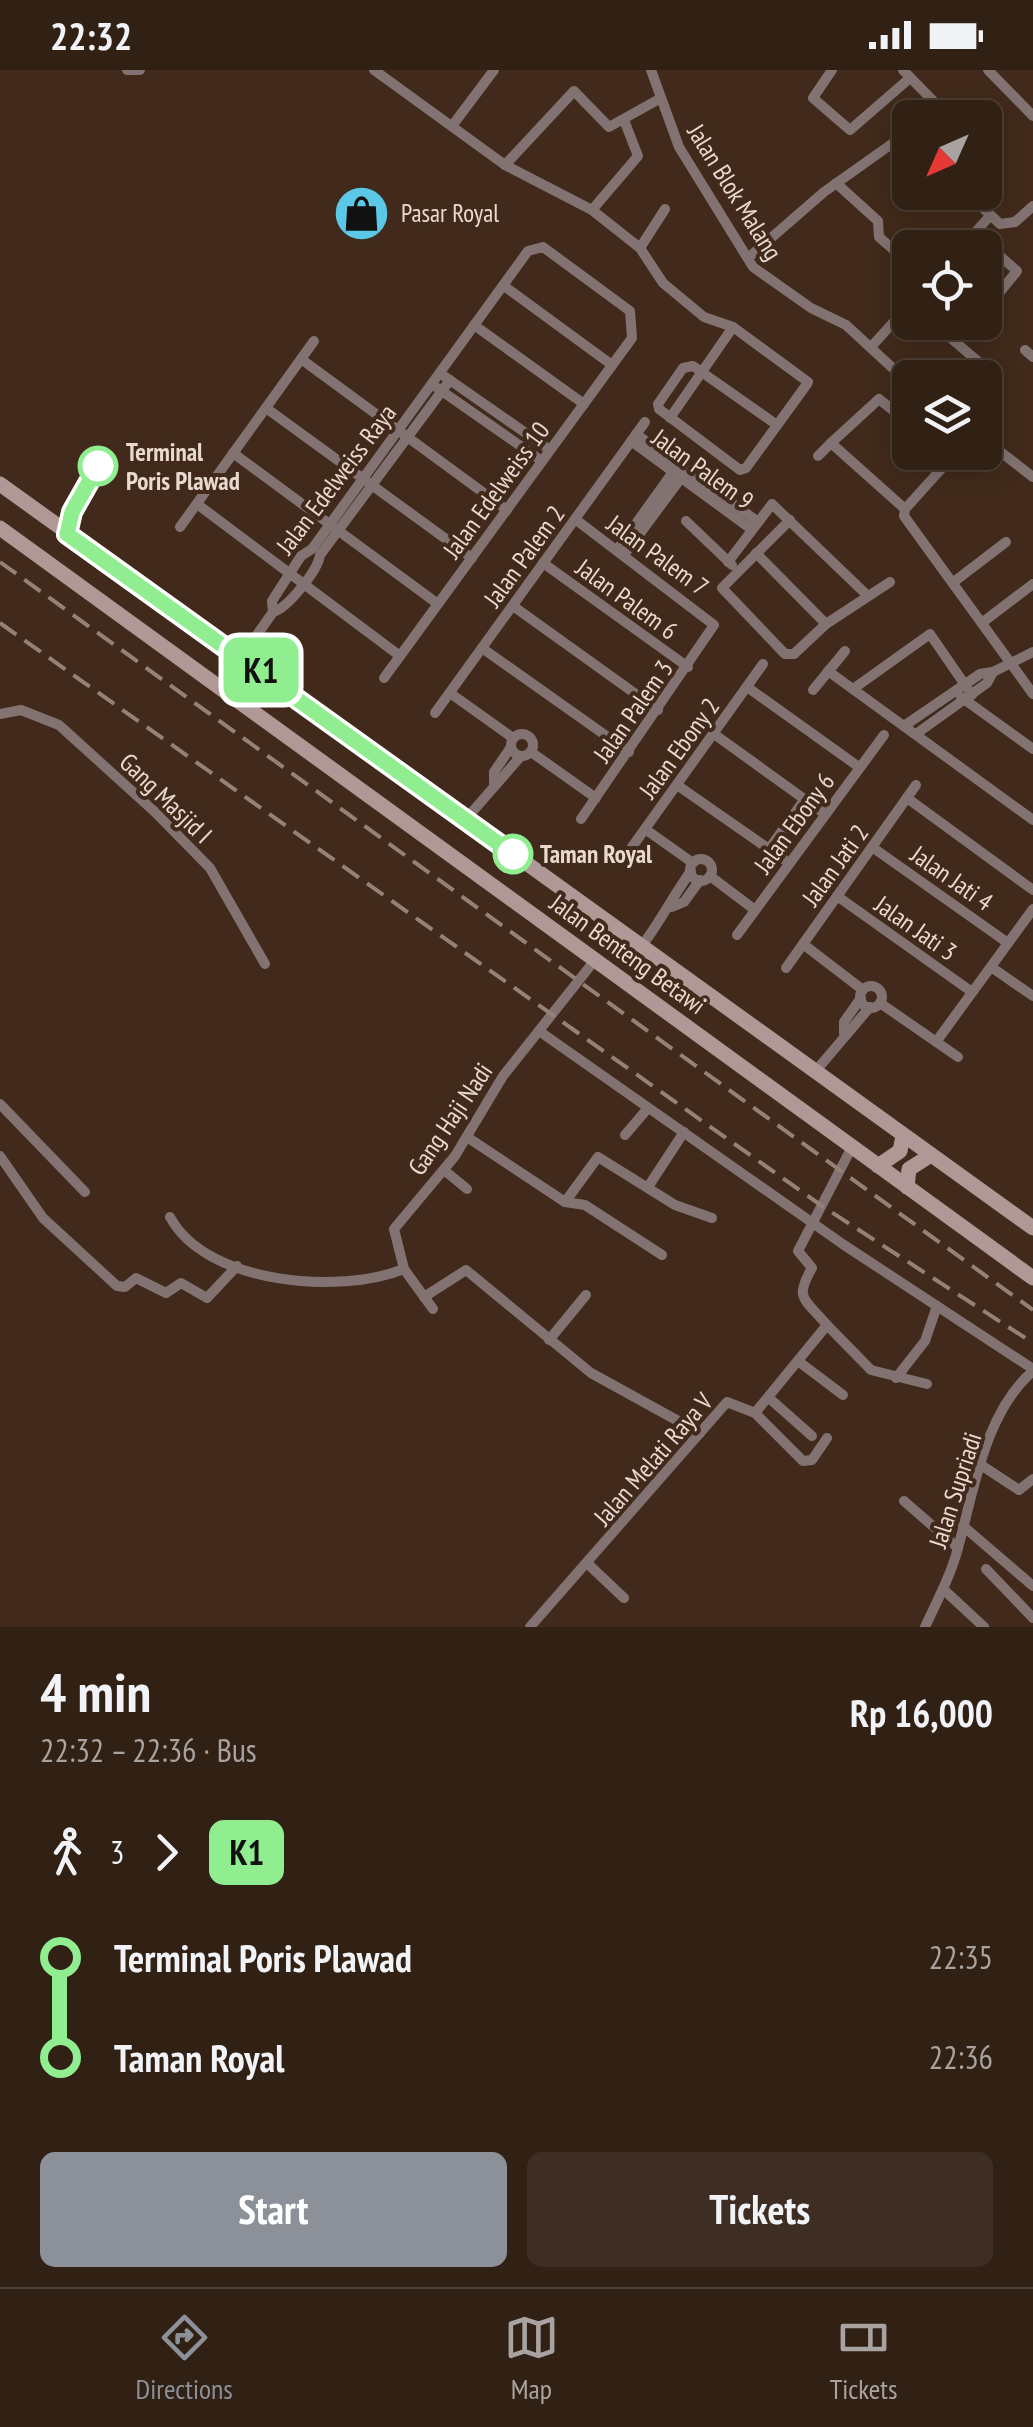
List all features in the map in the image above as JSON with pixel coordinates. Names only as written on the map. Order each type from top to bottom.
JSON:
[{"type":"main road","name":"Jalan Benteng Betawi","points":[[0,484],[814,1074],[1033,1228]]},
{"type":"main road","name":"Jalan Benteng Betawi","points":[[0,528],[1032,1276]]},
{"type":"main road","points":[[878,1166],[900,1151],[903,1136]]},
{"type":"main road","points":[[907,1187],[910,1169],[931,1155]]},
{"type":"street","points":[[127,70],[140,70]]},
{"type":"street","points":[[374,70],[505,165],[592,210],[640,248],[664,283],[704,316],[734,327],[806,378],[807,384],[777,425],[740,470],[670,418],[658,404],[683,368],[693,366],[777,425]]},
{"type":"street","name":"Jalan Blok Malang","points":[[651,70],[680,147],[764,278],[846,325],[892,367]]},
{"type":"street","points":[[832,70],[813,94],[814,100],[850,130],[906,74],[932,100]]},
{"type":"street","points":[[988,70],[1033,115]]},
{"type":"street","points":[[452,126],[488,72]]},
{"type":"street","points":[[505,165],[574,90],[584,97],[604,126],[624,120],[661,98]]},
{"type":"street","points":[[592,210],[639,154],[624,120]]},
{"type":"street","points":[[748,258],[836,183],[892,144]]},
{"type":"street","points":[[836,183],[878,221],[879,237],[892,248]]},
{"type":"street","points":[[983,210],[989,217],[1011,224],[1033,206]]},
{"type":"street","points":[[640,248],[665,209]]},
{"type":"street","points":[[977,230],[989,217]]},
{"type":"street","name":"Jalan Edelweiss 10","points":[[384,678],[632,338],[634,324],[630,311],[536,246],[504,286]]},
{"type":"street","points":[[1002,258],[1016,270],[1002,288]]},
{"type":"street","points":[[550,450],[445,376],[474,325],[504,286],[612,366]]},
{"type":"street","points":[[871,347],[892,324]]},
{"type":"street","points":[[474,325],[584,404]]},
{"type":"street","points":[[670,418],[734,327]]},
{"type":"street","points":[[954,340],[976,360]]},
{"type":"street","points":[[180,527],[314,341]]},
{"type":"street","points":[[301,359],[507,510]]},
{"type":"street","name":"Jalan Edelweiss Raya","points":[[273,612],[282,610],[334,528],[403,434],[432,384],[445,376]]},
{"type":"street","name":"Jalan Edelweiss Raya","points":[[403,434],[442,391],[445,376]]},
{"type":"street","points":[[432,384],[542,462]]},
{"type":"street","points":[[818,456],[879,399],[892,409]]},
{"type":"street","points":[[266,408],[472,558]]},
{"type":"street","name":"Jalan Palem 2","points":[[435,713],[645,422]]},
{"type":"street","name":"Jalan Palem 9","points":[[634,438],[677,475],[754,525]]},
{"type":"street","name":"Jalan Palem 9","points":[[634,438],[754,525]]},
{"type":"street","points":[[830,442],[904,509],[908,522],[955,581],[1033,694]]},
{"type":"street","points":[[233,453],[438,604]]},
{"type":"street","points":[[1002,453],[1033,477]]},
{"type":"street","points":[[904,509],[940,470]]},
{"type":"street","points":[[620,553],[677,475]]},
{"type":"street","points":[[197,504],[400,656]]},
{"type":"street","points":[[868,596],[772,504],[754,525],[722,588],[790,656],[826,624],[890,582]]},
{"type":"street","name":"Jalan Palem 7","points":[[575,519],[714,625]]},
{"type":"street","points":[[733,567],[756,552],[790,520]]},
{"type":"street","points":[[686,521],[733,567]]},
{"type":"street","name":"Jalan Edelweiss Raya","points":[[242,656],[273,612],[272,601],[291,574],[334,528]]},
{"type":"street","points":[[955,581],[1006,542]]},
{"type":"street","points":[[756,552],[826,624]]},
{"type":"street","name":"Jalan Palem 6","points":[[543,563],[688,667]]},
{"type":"street","points":[[983,622],[1033,584]]},
{"type":"street","points":[[512,606],[658,710]]},
{"type":"street","name":"Jalan Palem 3","points":[[582,819],[714,625]]},
{"type":"street","points":[[853,689],[930,634],[964,692],[1033,748]]},
{"type":"street","points":[[482,648],[628,752]]},
{"type":"street","points":[[813,690],[845,650]]},
{"type":"street","points":[[916,734],[980,674],[993,672],[1033,652]]},
{"type":"street","name":"Jalan Ebony 2","points":[[627,854],[764,664]]},
{"type":"street","points":[[828,671],[1032,817]]},
{"type":"street","points":[[748,687],[859,767]]},
{"type":"street","points":[[904,726],[964,692]]},
{"type":"street","points":[[450,693],[526,754],[596,798]]},
{"type":"street","name":"Gang Masjid I","points":[[0,714],[21,710],[59,726],[155,812],[210,868],[265,964]]},
{"type":"street","points":[[714,734],[825,814]]},
{"type":"street","name":"Jalan Ebony 6","points":[[738,934],[884,735]]},
{"type":"street","points":[[466,820],[494,782],[494,772],[512,742],[528,736],[526,754],[505,779],[494,782]]},
{"type":"street","points":[[677,784],[789,863]]},
{"type":"street","name":"Jalan Jati 2","points":[[786,968],[916,785]]},
{"type":"street","points":[[907,798],[1033,890]]},
{"type":"street","points":[[769,849],[805,799]]},
{"type":"street","points":[[645,829],[705,878],[755,910]]},
{"type":"street","name":"Jalan Jati 4","points":[[872,846],[1008,943]]},
{"type":"street","points":[[642,948],[672,907],[674,894],[692,867],[708,861],[705,878],[684,902],[672,907]]},
{"type":"street","name":"Jalan Jati 3","points":[[837,896],[972,992]]},
{"type":"street","points":[[936,1042],[1033,909]]},
{"type":"street","points":[[803,944],[875,1005],[958,1057]]},
{"type":"street","name":"Gang Haji Nadi","points":[[433,1309],[404,1269],[394,1230],[444,1170],[486,1100],[595,960]]},
{"type":"street","points":[[991,967],[1033,996]]},
{"type":"street","points":[[814,1074],[844,1034],[854,1029],[875,1005],[878,988],[862,994],[844,1022],[844,1034]]},
{"type":"street","points":[[539,1031],[812,1222],[1033,1370]]},
{"type":"street","points":[[0,1104],[85,1192]]},
{"type":"street","points":[[626,1135],[648,1108]]},
{"type":"street","points":[[648,1187],[684,1132]]},
{"type":"street","points":[[467,1137],[565,1202],[585,1206],[662,1255]]},
{"type":"street","points":[[852,1147],[798,1250],[811,1271],[798,1288],[827,1325],[872,1370],[927,1384]]},
{"type":"street","points":[[0,1156],[44,1218],[117,1286],[125,1288],[136,1278],[166,1294],[181,1283],[210,1298],[236,1266]]},
{"type":"street","points":[[565,1202],[598,1157],[676,1204],[712,1218]]},
{"type":"street","points":[[444,1170],[468,1189]]},
{"type":"street","points":[[170,1216],[190,1244],[266,1278],[358,1280],[404,1269]]},
{"type":"street","points":[[424,1298],[466,1270],[591,1373],[700,1433]]},
{"type":"street","points":[[548,1340],[586,1295]]},
{"type":"street","points":[[896,1378],[925,1341],[936,1306]]},
{"type":"street","name":"Jalan Melati Raya V","points":[[530,1627],[730,1400],[754,1413],[827,1325]]},
{"type":"street","points":[[798,1361],[843,1395]]},
{"type":"street","name":"Jalan Supriadi","points":[[925,1627],[958,1548],[981,1465],[1013,1390],[1033,1370]]},
{"type":"street","points":[[769,1398],[812,1436]]},
{"type":"street","points":[[754,1413],[803,1462],[812,1460],[827,1438]]},
{"type":"street","points":[[981,1465],[1019,1490],[1033,1479]]},
{"type":"street","points":[[904,1501],[958,1548]]},
{"type":"street","points":[[963,1526],[1033,1586]]},
{"type":"street","points":[[588,1564],[624,1598]]},
{"type":"street","points":[[986,1569],[1033,1618]]},
{"type":"street","points":[[943,1589],[984,1627]]},
{"type":"railway","points":[[0,562],[1033,1310]]},
{"type":"railway","points":[[0,623],[822,1206],[1033,1343]]},
{"type":"bus line","name":"K1","points":[[98,466],[72,512],[67,534],[513,854]]},
{"type":"place","name":"Pasar Royal","points":[[362,213]]},
{"type":"place","name":"Terminal Poris Plawad","points":[[98,466]]},
{"type":"place","name":"Taman Royal","points":[[513,854]]}]
